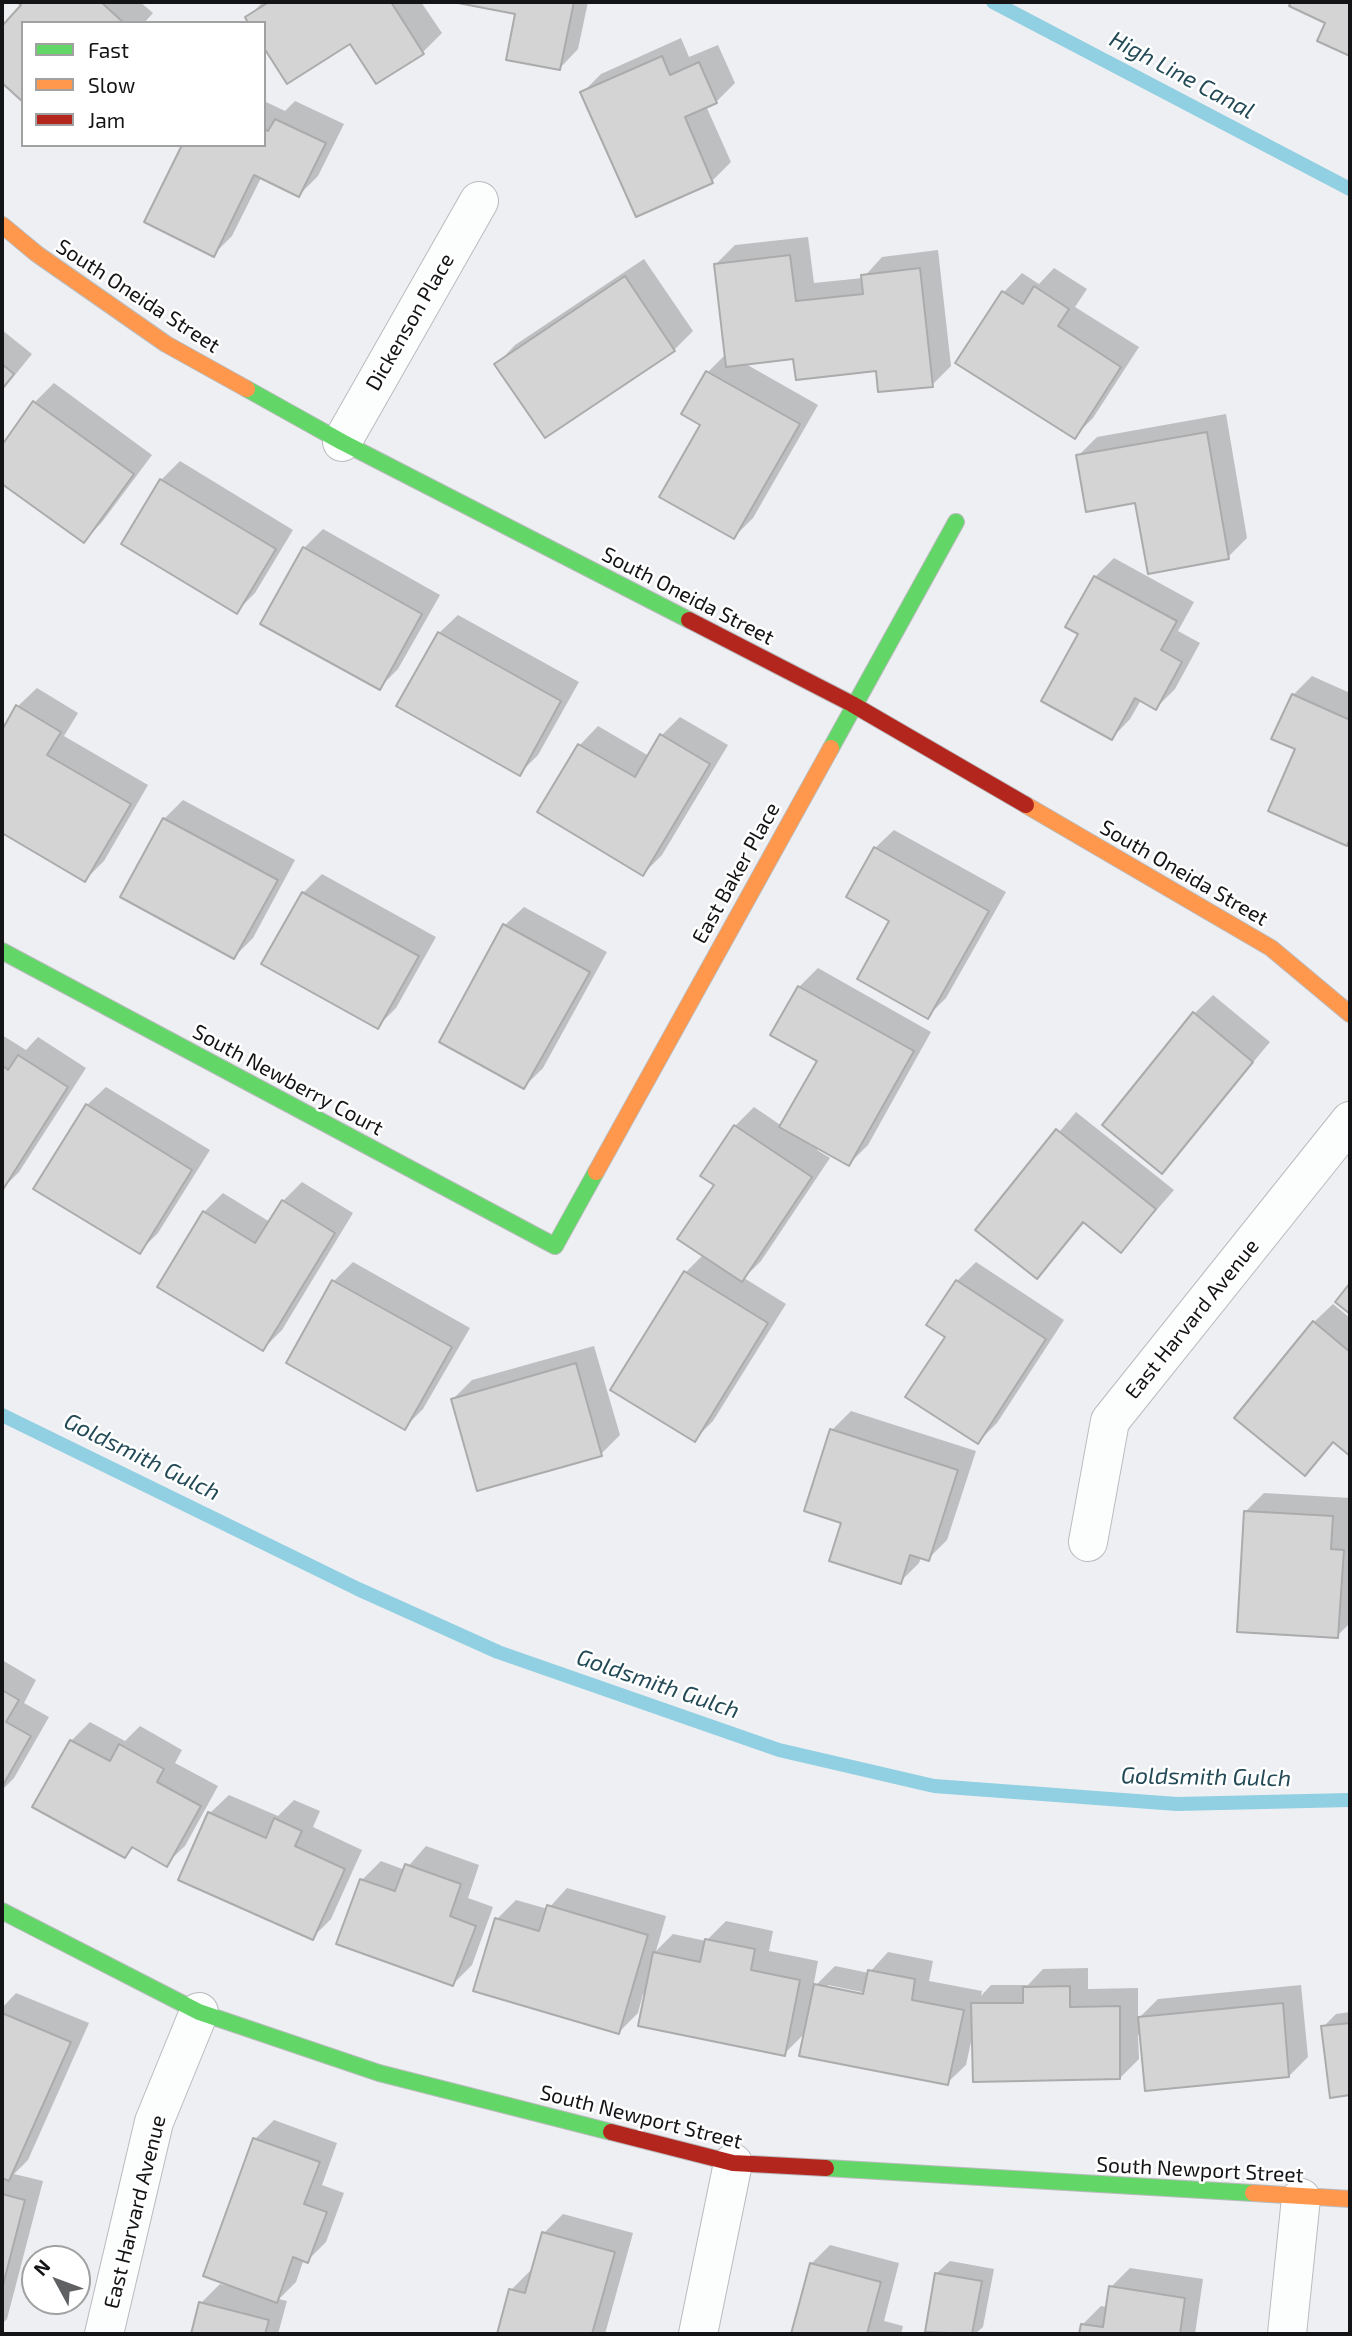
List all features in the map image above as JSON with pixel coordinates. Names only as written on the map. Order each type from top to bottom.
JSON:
[{"type":"street","name":"Dickenson Place","points":[[342,442],[479,201]]},
{"type":"street","name":"South Oneida Street","points":[[2,225],[37,254],[166,345],[342,442],[852,705],[1271,948],[1350,1014]]},
{"type":"street","name":"East Baker Place","points":[[555,1246],[852,705],[956,522]]},
{"type":"street","name":"South Newberry Court","points":[[2,951],[555,1246]]},
{"type":"street","name":"East Harvard Avenue","points":[[1088,1542],[1110,1421],[1350,1121]]},
{"type":"street","name":"South Newport Street","points":[[2,1911],[199,2012],[379,2074],[733,2163],[1350,2199]]},
{"type":"street","name":"East Harvard Avenue","points":[[104,2334],[154,2122],[199,2012]]},
{"type":"street","points":[[698,2334],[733,2163]]},
{"type":"street","points":[[1287,2334],[1301,2198]]},
{"type":"building","points":[[17,2],[101,2],[122,21],[21,21],[21,100],[2,83],[2,26],[21,5]]},
{"type":"building","points":[[269,2],[391,2],[424,54],[376,84],[350,44],[287,84],[266,51],[266,21],[247,21],[245,17]]},
{"type":"building","points":[[453,2],[574,2],[560,70],[506,60],[515,14]]},
{"type":"building","points":[[1291,2],[1350,2],[1350,56],[1317,41],[1325,23],[1289,6]]},
{"type":"building","points":[[662,56],[670,75],[699,62],[717,103],[685,117],[713,183],[636,217],[580,92]]},
{"type":"building","points":[[275,119],[326,143],[299,197],[254,175],[214,257],[144,222],[181,147],[266,147],[266,130],[268,131]]},
{"type":"building","points":[[790,255],[796,301],[863,294],[861,275],[920,268],[933,387],[878,392],[876,371],[796,380],[793,359],[726,367],[714,264]]},
{"type":"building","points":[[625,276],[675,351],[545,438],[494,364]]},
{"type":"building","points":[[1034,286],[1069,309],[1058,326],[1121,367],[1075,439],[955,363],[1002,291],[1023,304]]},
{"type":"building","points":[[2,364],[14,374],[2,389]]},
{"type":"building","points":[[706,371],[800,424],[734,539],[659,497],[700,425],[681,414]]},
{"type":"building","points":[[33,401],[134,474],[84,543],[2,484],[2,445]]},
{"type":"building","points":[[1207,432],[1229,559],[1148,574],[1135,503],[1086,512],[1076,455]]},
{"type":"building","points":[[160,479],[276,549],[237,614],[121,544]]},
{"type":"building","points":[[303,547],[422,614],[380,690],[260,624]]},
{"type":"building","points":[[1094,576],[1177,621],[1161,650],[1182,662],[1156,710],[1135,698],[1112,740],[1041,701],[1078,634],[1065,627]]},
{"type":"building","points":[[438,632],[561,701],[520,776],[396,706]]},
{"type":"building","points":[[1292,694],[1350,720],[1350,838],[1347,846],[1268,811],[1295,749],[1271,739]]},
{"type":"building","points":[[16,705],[61,732],[47,755],[131,804],[85,882],[2,833],[2,730]]},
{"type":"building","points":[[660,734],[710,764],[643,876],[537,812],[578,744],[635,777]]},
{"type":"building","points":[[163,818],[278,880],[234,959],[120,897]]},
{"type":"building","points":[[874,847],[989,911],[928,1019],[857,979],[889,921],[846,897]]},
{"type":"building","points":[[302,892],[419,956],[378,1029],[261,964]]},
{"type":"building","points":[[503,924],[590,972],[524,1089],[439,1042]]},
{"type":"building","points":[[798,986],[914,1051],[849,1166],[779,1127],[817,1061],[770,1035]]},
{"type":"building","points":[[1193,1012],[1253,1062],[1162,1174],[1102,1125]]},
{"type":"building","points":[[18,1055],[68,1087],[2,1191],[2,1065],[8,1070]]},
{"type":"building","points":[[86,1104],[192,1170],[140,1254],[33,1189]]},
{"type":"building","points":[[734,1125],[812,1177],[742,1282],[677,1239],[714,1185],[700,1176]]},
{"type":"building","points":[[1056,1129],[1156,1209],[1121,1253],[1083,1222],[1037,1279],[975,1230]]},
{"type":"building","points":[[282,1200],[335,1233],[263,1351],[157,1287],[203,1211],[255,1243]]},
{"type":"building","points":[[684,1271],[768,1323],[695,1442],[610,1390]]},
{"type":"building","points":[[332,1280],[452,1347],[405,1430],[286,1363]]},
{"type":"building","points":[[956,1280],[1046,1339],[978,1444],[905,1397],[945,1337],[926,1325]]},
{"type":"building","points":[[1350,1283],[1350,1314],[1335,1302]]},
{"type":"building","points":[[1313,1321],[1350,1352],[1350,1456],[1333,1442],[1305,1476],[1234,1418]]},
{"type":"building","points":[[576,1363],[602,1456],[477,1491],[451,1399]]},
{"type":"building","points":[[830,1429],[958,1470],[929,1561],[910,1555],[901,1584],[829,1561],[841,1523],[804,1511]]},
{"type":"building","points":[[1244,1511],[1333,1516],[1331,1549],[1344,1550],[1338,1638],[1237,1632]]},
{"type":"building","points":[[2,1690],[19,1700],[6,1722],[31,1736],[2,1787]]},
{"type":"building","points":[[70,1740],[110,1761],[119,1744],[164,1769],[157,1782],[201,1806],[167,1867],[132,1847],[125,1858],[32,1807]]},
{"type":"building","points":[[208,1812],[266,1838],[274,1818],[302,1831],[295,1846],[345,1869],[313,1940],[178,1880]]},
{"type":"building","points":[[405,1864],[461,1884],[450,1916],[476,1926],[453,1986],[336,1944],[360,1879],[395,1891]]},
{"type":"building","points":[[547,1905],[648,1935],[619,2034],[473,1991],[495,1918],[539,1931]]},
{"type":"building","points":[[705,1939],[755,1949],[751,1970],[800,1980],[785,2056],[638,2026],[653,1952],[700,1962]]},
{"type":"building","points":[[868,1970],[915,1979],[912,2000],[964,2010],[948,2085],[799,2056],[814,1984],[863,1994]]},
{"type":"building","points":[[1070,1986],[1070,2007],[1120,2006],[1120,2079],[973,2082],[971,2003],[1023,2003],[1023,1987]]},
{"type":"building","points":[[1283,2003],[1289,2077],[1145,2091],[1138,2017]]},
{"type":"building","points":[[2,2013],[71,2042],[9,2181],[2,2178]]},
{"type":"building","points":[[1350,2023],[1350,2095],[1330,2098],[1321,2026]]},
{"type":"building","points":[[253,2138],[320,2162],[304,2204],[327,2212],[308,2263],[293,2257],[277,2303],[203,2276]]},
{"type":"building","points":[[2,2194],[25,2200],[2,2289]]},
{"type":"building","points":[[542,2232],[615,2252],[592,2334],[497,2334],[509,2289],[525,2293]]},
{"type":"building","points":[[810,2263],[881,2282],[867,2334],[791,2334]]},
{"type":"building","points":[[935,2273],[982,2281],[972,2334],[925,2332]]},
{"type":"building","points":[[1109,2286],[1185,2298],[1180,2334],[1079,2334],[1081,2324],[1103,2327]]},
{"type":"building","points":[[199,2302],[269,2320],[265,2334],[191,2334]]},
{"type":"waterway","name":"High Line Canal","points":[[993,2],[1350,189]]},
{"type":"waterway","name":"Goldsmith Gulch","points":[[2,1415],[358,1589],[498,1652],[779,1750],[934,1786],[1177,1804],[1350,1800]]},
{"type":"traffic: fast","points":[[247,389],[342,442],[689,620]]},
{"type":"traffic: fast","points":[[831,748],[956,522]]},
{"type":"traffic: fast","points":[[2,951],[555,1246],[596,1172]]},
{"type":"traffic: fast","points":[[2,1911],[199,2012],[379,2073],[611,2132]]},
{"type":"traffic: fast","points":[[826,2168],[1253,2193]]},
{"type":"traffic: slow","points":[[2,225],[37,254],[166,344],[247,389]]},
{"type":"traffic: slow","points":[[596,1172],[831,748]]},
{"type":"traffic: slow","points":[[1026,805],[1271,948],[1350,1014]]},
{"type":"traffic: slow","points":[[1253,2193],[1350,2199]]},
{"type":"traffic: jam","points":[[689,620],[852,704],[1026,805]]},
{"type":"traffic: jam","points":[[611,2132],[733,2163],[826,2168]]}]
